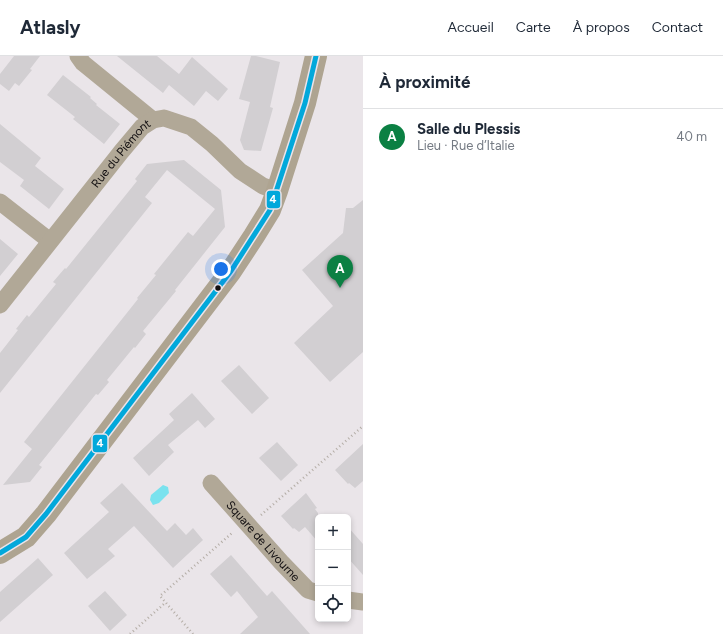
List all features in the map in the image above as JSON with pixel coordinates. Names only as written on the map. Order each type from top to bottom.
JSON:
[{"type":"street","points":[[78,56],[83,63],[153,120]]},
{"type":"street","points":[[0,553],[26,537],[46,514],[152,372],[231,271],[254,236],[270,210],[277,191],[305,104],[316,56]]},
{"type":"street","name":"Rue du Piémont","points":[[0,305],[142,127],[153,120],[164,118],[191,127],[212,144],[240,171],[264,186],[277,191]]},
{"type":"street","points":[[0,202],[50,241]]},
{"type":"street","name":"Square de Livourne","points":[[211,483],[281,562],[308,590],[315,592]]},
{"type":"street","points":[[351,600],[363,602]]},
{"type":"path","points":[[130,634],[165,603]]},
{"type":"water","points":[[163,485],[168,487],[169,493],[159,503],[153,505],[150,500],[151,495]]},
{"type":"building","points":[[14,56],[40,56],[30,69],[32,70],[19,86],[15,83],[9,91],[0,84],[0,74]]},
{"type":"building","points":[[117,56],[157,56],[179,74],[192,57],[228,89],[218,101],[206,91],[194,106],[169,85],[163,93]]},
{"type":"building","points":[[251,56],[280,62],[270,107],[273,108],[261,151],[244,150],[240,140],[250,102],[239,99]]},
{"type":"building","points":[[63,75],[91,97],[90,98],[97,104],[96,105],[120,124],[104,144],[73,119],[75,117],[47,95]]},
{"type":"building","points":[[0,124],[41,158],[35,166],[64,189],[49,209],[20,186],[24,180],[0,162]]},
{"type":"building","points":[[184,160],[221,190],[225,227],[143,331],[146,334],[107,380],[109,382],[98,395],[96,394],[39,465],[42,467],[30,482],[3,485],[32,449],[24,442],[138,299],[137,298],[156,275],[154,274],[188,232],[193,236],[215,209],[167,170],[145,197],[152,203],[0,393],[0,353],[18,330],[16,329],[27,315],[29,317],[56,284],[53,282],[65,268],[66,269],[137,181],[135,179],[147,164]]},
{"type":"building","points":[[363,200],[363,352],[330,382],[294,343],[333,306],[302,270],[343,233],[346,208],[353,208]]},
{"type":"building","points":[[0,239],[18,254],[0,276]]},
{"type":"building","points":[[239,365],[269,398],[252,414],[221,381]]},
{"type":"building","points":[[192,393],[215,419],[205,428],[198,420],[168,445],[174,452],[149,476],[133,458],[174,420],[169,414]]},
{"type":"building","points":[[277,442],[298,465],[281,481],[259,458]]},
{"type":"building","points":[[363,444],[363,481],[355,488],[349,483],[348,484],[335,470]]},
{"type":"building","points":[[122,483],[167,531],[175,523],[186,535],[193,528],[203,540],[173,568],[134,526],[108,549],[115,556],[87,579],[64,553],[109,512],[100,503]]},
{"type":"building","points":[[306,493],[317,508],[315,509],[318,513],[315,514],[315,539],[305,527],[299,532],[294,528],[293,529],[281,516]]},
{"type":"building","points":[[351,530],[363,544],[363,575],[351,561]]},
{"type":"building","points":[[231,555],[267,596],[272,591],[310,634],[240,634],[258,617],[237,591],[231,597],[210,574]]},
{"type":"building","points":[[38,558],[53,575],[0,622],[0,592]]},
{"type":"building","points":[[105,591],[127,615],[110,631],[88,606]]},
{"type":"transit line","name":"4","points":[[0,553],[26,537],[46,514],[231,271],[270,210],[305,103],[316,56]]},
{"type":"place","name":"Salle du Plessis","points":[[340,288]]}]
